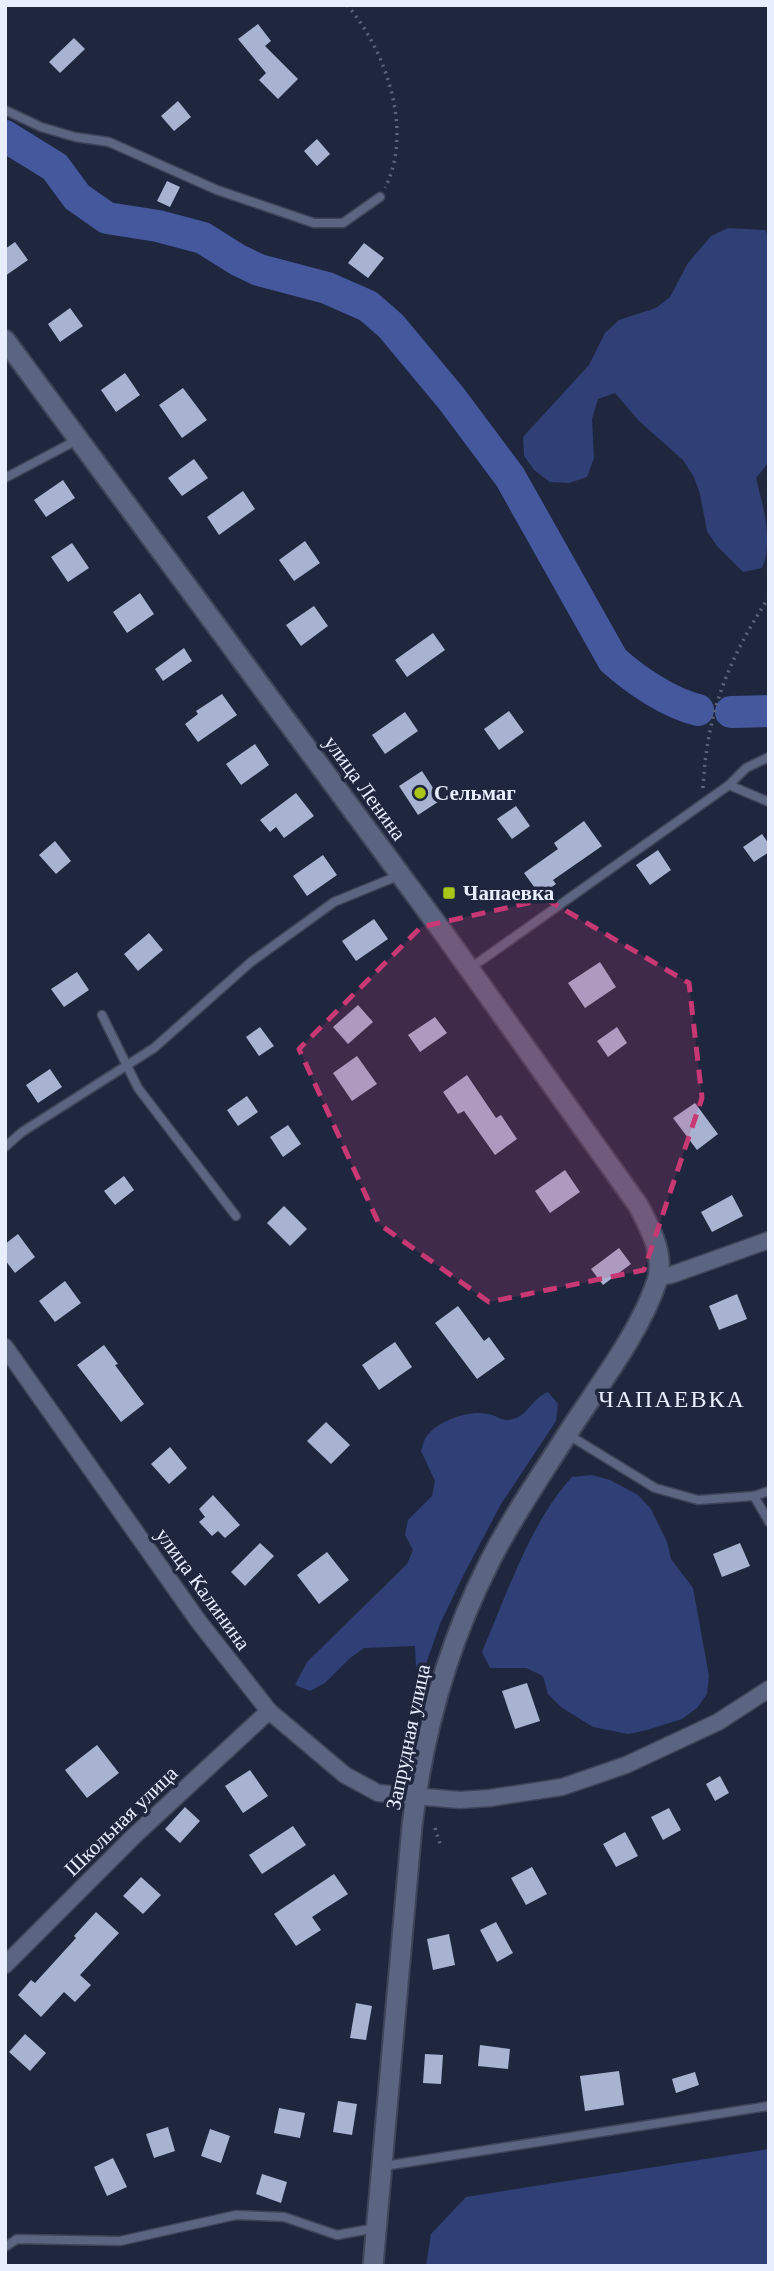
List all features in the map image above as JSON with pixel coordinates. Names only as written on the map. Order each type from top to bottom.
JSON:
[{"type":"street","name":"улица Ленина","points":[[5,340],[469,969],[638,1205],[653,1235],[659,1258],[658,1278]]},
{"type":"street","points":[[658,1278],[769,1240]]},
{"type":"street","name":"Запрудная улица","points":[[373,2266],[415,1796],[438,1688],[459,1628],[489,1562],[635,1328],[658,1278]]},
{"type":"street","name":"улица Калинина","points":[[5,1347],[199,1622],[269,1711],[345,1775],[378,1793],[460,1800],[562,1787],[626,1765],[718,1722],[769,1689]]},
{"type":"street","name":"Школьная улица","points":[[5,1965],[134,1836],[269,1711]]},
{"type":"lane","points":[[5,110],[41,127],[75,137],[109,142],[217,190],[314,223],[342,223],[380,197]]},
{"type":"lane","points":[[5,478],[79,439]]},
{"type":"lane","points":[[469,969],[729,785],[746,768],[769,757]]},
{"type":"lane","points":[[729,785],[769,802]]},
{"type":"lane","points":[[5,1147],[22,1132],[155,1048],[251,962],[334,902],[400,875]]},
{"type":"lane","points":[[102,1015],[138,1087],[236,1216]]},
{"type":"lane","points":[[567,1434],[655,1488],[698,1500],[754,1496],[769,1491]]},
{"type":"lane","points":[[754,1496],[769,1522]]},
{"type":"lane","points":[[381,2166],[769,2106]]},
{"type":"lane","points":[[5,2247],[18,2239],[120,2241],[236,2215],[284,2217],[337,2235],[376,2223]]},
{"type":"path","points":[[347,5],[362,22],[390,81],[397,127],[393,173],[380,197]]},
{"type":"path","points":[[702,804],[705,753],[722,683],[746,633],[769,597]]},
{"type":"path","points":[[435,1828],[441,1847]]},
{"type":"highlighted area","points":[[546,899],[689,983],[702,1098],[644,1270],[489,1302],[379,1224],[299,1049],[421,927]]},
{"type":"shaded area","points":[[728,228],[765,230],[769,237],[769,462],[756,478],[766,524],[767,547],[762,568],[743,572],[717,546],[707,531],[700,494],[694,477],[683,460],[639,421],[615,393],[598,399],[592,419],[594,458],[587,477],[569,483],[550,482],[534,470],[524,456],[523,437],[589,365],[605,333],[619,320],[656,308],[670,297],[688,263],[711,236]]},
{"type":"shaded area","points":[[548,1392],[558,1404],[556,1421],[501,1504],[464,1574],[440,1624],[421,1678],[416,1669],[415,1646],[364,1648],[325,1683],[310,1691],[295,1685],[307,1662],[407,1564],[413,1550],[405,1535],[408,1520],[432,1496],[435,1481],[421,1451],[432,1430],[464,1415],[481,1413],[506,1420],[516,1418]]},
{"type":"shaded area","points":[[592,1475],[610,1480],[638,1495],[651,1509],[667,1542],[671,1559],[693,1588],[709,1676],[707,1694],[697,1708],[682,1719],[628,1734],[593,1727],[561,1707],[548,1694],[543,1676],[526,1668],[490,1668],[482,1652],[521,1560],[544,1515],[572,1477]]},
{"type":"shaded area","points":[[769,2149],[769,2266],[426,2266],[431,2234],[466,2197]]},
{"type":"building","points":[[258,24],[271,41],[265,46],[298,79],[278,99],[259,80],[266,73],[238,39]]},
{"type":"building","points":[[74,38],[85,49],[60,73],[49,62]]},
{"type":"building","points":[[178,101],[191,117],[174,131],[161,116]]},
{"type":"building","points":[[317,139],[330,154],[317,166],[304,151]]},
{"type":"building","points":[[167,181],[180,187],[170,207],[157,201]]},
{"type":"building","points":[[15,242],[28,260],[5,276],[5,249]]},
{"type":"building","points":[[364,243],[384,258],[368,278],[348,263]]},
{"type":"building","points":[[70,308],[83,326],[60,342],[48,324]]},
{"type":"building","points":[[125,373],[140,395],[116,412],[101,390]]},
{"type":"building","points":[[183,388],[207,420],[182,438],[159,405]]},
{"type":"building","points":[[194,459],[208,478],[182,496],[168,478]]},
{"type":"building","points":[[63,480],[75,498],[46,517],[34,500]]},
{"type":"building","points":[[243,491],[255,509],[219,535],[207,517]]},
{"type":"building","points":[[305,541],[320,563],[294,581],[279,560]]},
{"type":"building","points":[[72,543],[89,568],[68,582],[51,557]]},
{"type":"building","points":[[140,593],[154,614],[127,633],[113,612]]},
{"type":"building","points":[[314,606],[328,626],[301,646],[286,625]]},
{"type":"building","points":[[433,633],[445,650],[407,677],[395,660]]},
{"type":"building","points":[[184,648],[192,661],[163,681],[155,669]]},
{"type":"building","points":[[222,694],[237,715],[198,742],[185,724],[198,714],[196,711]]},
{"type":"building","points":[[509,711],[524,732],[499,750],[484,729]]},
{"type":"building","points":[[405,712],[418,731],[385,754],[372,735]]},
{"type":"building","points":[[255,744],[269,765],[241,785],[226,764]]},
{"type":"building","name":"Сельмаг","points":[[422,771],[441,800],[418,815],[399,786]]},
{"type":"building","points":[[296,793],[314,816],[284,838],[276,827],[270,832],[260,820]]},
{"type":"building","points":[[516,806],[530,826],[512,839],[497,819]]},
{"type":"building","points":[[584,821],[602,846],[553,880],[556,884],[540,895],[524,873],[558,849],[554,843]]},
{"type":"building","points":[[762,834],[769,844],[769,852],[754,862],[743,847]]},
{"type":"building","points":[[55,841],[71,861],[56,874],[39,855]]},
{"type":"building","points":[[658,850],[671,870],[650,885],[636,865]]},
{"type":"building","points":[[323,855],[337,875],[307,896],[293,876]]},
{"type":"building","points":[[374,919],[388,939],[356,961],[342,941]]},
{"type":"building","points":[[149,933],[163,950],[138,971],[124,954]]},
{"type":"building","points":[[600,962],[616,987],[585,1008],[568,983]]},
{"type":"building","points":[[77,972],[89,990],[64,1007],[51,989]]},
{"type":"building","points":[[358,1005],[373,1022],[348,1044],[333,1027]]},
{"type":"building","points":[[435,1017],[447,1033],[420,1052],[408,1035]]},
{"type":"building","points":[[260,1027],[274,1046],[259,1056],[246,1037]]},
{"type":"building","points":[[617,1027],[627,1043],[608,1057],[597,1041]]},
{"type":"building","points":[[357,1056],[377,1084],[352,1101],[333,1073]]},
{"type":"building","points":[[50,1069],[62,1087],[38,1103],[26,1085]]},
{"type":"building","points":[[467,1075],[496,1118],[501,1115],[517,1139],[495,1155],[464,1111],[458,1114],[443,1092]]},
{"type":"building","points":[[247,1096],[258,1112],[238,1126],[227,1110]]},
{"type":"building","points":[[695,1103],[718,1134],[697,1150],[673,1118]]},
{"type":"building","points":[[288,1125],[301,1144],[283,1157],[270,1137]]},
{"type":"building","points":[[565,1170],[580,1192],[550,1213],[535,1191]]},
{"type":"building","points":[[124,1176],[134,1190],[115,1205],[104,1191]]},
{"type":"building","points":[[732,1195],[743,1216],[712,1232],[701,1212]]},
{"type":"building","points":[[284,1206],[307,1229],[290,1246],[267,1223]]},
{"type":"building","points":[[18,1234],[35,1257],[15,1273],[5,1260],[5,1244]]},
{"type":"building","points":[[619,1248],[631,1264],[603,1285],[591,1269]]},
{"type":"building","points":[[65,1281],[81,1303],[55,1322],[39,1301]]},
{"type":"building","points":[[737,1294],[747,1319],[719,1330],[709,1306]]},
{"type":"building","points":[[458,1306],[484,1341],[489,1337],[505,1359],[477,1379],[435,1323]]},
{"type":"building","points":[[395,1342],[412,1367],[379,1390],[362,1365]]},
{"type":"building","points":[[104,1345],[118,1364],[115,1365],[144,1404],[121,1422],[77,1365]]},
{"type":"building","points":[[326,1422],[350,1445],[331,1464],[307,1441]]},
{"type":"building","points":[[170,1447],[187,1468],[169,1484],[151,1464]]},
{"type":"building","points":[[213,1495],[240,1525],[225,1538],[218,1531],[212,1536],[199,1522],[205,1517],[199,1509]]},
{"type":"building","points":[[260,1543],[274,1556],[245,1586],[231,1572]]},
{"type":"building","points":[[740,1543],[750,1566],[722,1577],[713,1554]]},
{"type":"building","points":[[327,1552],[349,1580],[319,1604],[297,1575]]},
{"type":"building","points":[[527,1683],[540,1721],[515,1729],[502,1691]]},
{"type":"building","points":[[97,1745],[119,1773],[87,1798],[65,1770]]},
{"type":"building","points":[[250,1770],[268,1796],[243,1813],[225,1786]]},
{"type":"building","points":[[720,1776],[729,1793],[715,1801],[706,1784]]},
{"type":"building","points":[[185,1807],[200,1821],[180,1843],[165,1829]]},
{"type":"building","points":[[669,1808],[681,1830],[663,1840],[651,1817]]},
{"type":"building","points":[[293,1826],[306,1845],[262,1874],[249,1855]]},
{"type":"building","points":[[625,1832],[638,1856],[616,1867],[603,1844]]},
{"type":"building","points":[[532,1867],[547,1894],[526,1905],[511,1878]]},
{"type":"building","points":[[334,1874],[348,1894],[312,1917],[321,1930],[296,1946],[274,1914]]},
{"type":"building","points":[[141,1877],[161,1895],[143,1914],[123,1896]]},
{"type":"building","points":[[96,1912],[119,1933],[80,1975],[91,1985],[75,2002],[64,1992],[41,2017],[18,1995],[31,1980],[35,1983]]},
{"type":"building","points":[[496,1922],[513,1953],[497,1962],[480,1930]]},
{"type":"building","points":[[449,1934],[455,1965],[433,1970],[427,1939]]},
{"type":"building","points":[[356,2003],[372,2006],[366,2040],[350,2038]]},
{"type":"building","points":[[25,2034],[46,2053],[30,2071],[9,2052]]},
{"type":"building","points":[[480,2045],[510,2049],[508,2069],[478,2066]]},
{"type":"building","points":[[425,2054],[443,2055],[441,2084],[423,2083]]},
{"type":"building","points":[[619,2071],[624,2105],[585,2111],[580,2076]]},
{"type":"building","points":[[695,2072],[699,2085],[676,2093],[672,2079]]},
{"type":"building","points":[[338,2101],[357,2104],[352,2135],[333,2132]]},
{"type":"building","points":[[279,2108],[305,2113],[300,2138],[274,2133]]},
{"type":"building","points":[[168,2127],[175,2151],[154,2158],[146,2134]]},
{"type":"building","points":[[210,2129],[230,2136],[221,2163],[201,2156]]},
{"type":"building","points":[[113,2158],[127,2187],[107,2196],[94,2167]]},
{"type":"building","points":[[262,2174],[287,2182],[281,2203],[256,2194]]},
{"type":"waterway","points":[[5,136],[55,167],[77,197],[107,218],[158,226],[203,238],[259,270],[327,288],[368,306],[391,326],[451,398],[510,477],[613,660],[653,690],[698,710]]},
{"type":"waterway","points":[[731,712],[769,711]]},
{"type":"place","name":"Сельмаг","points":[[420,793]]},
{"type":"place","name":"Чапаевка","points":[[449,893]]},
{"type":"district","name":"ЧАПАЕВКА","points":[[672,1399]]}]
